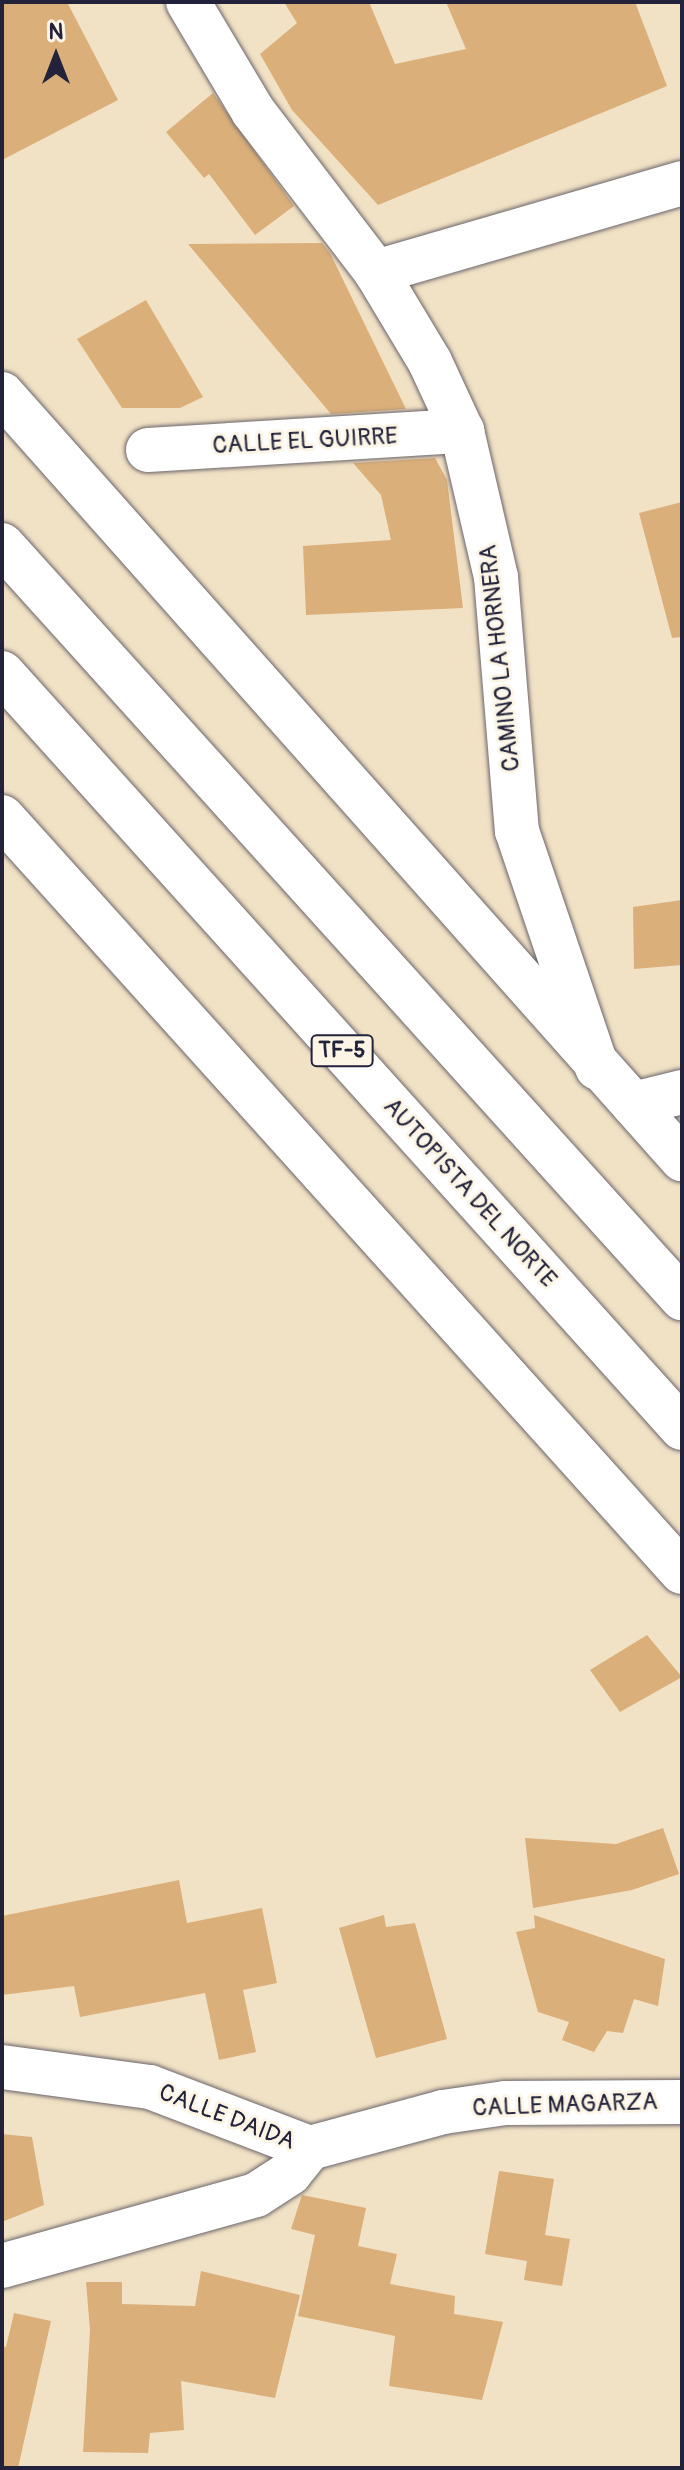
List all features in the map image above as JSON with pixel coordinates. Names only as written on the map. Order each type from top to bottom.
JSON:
[{"type":"main road","name":"CAMINO LA HORNERA","points":[[188,2],[253,111],[376,272],[430,362],[462,431],[496,577],[517,831],[597,1068],[682,1159]]},
{"type":"main road","points":[[376,272],[682,183]]},
{"type":"main road","points":[[2,394],[597,1068]]},
{"type":"main road","name":"CALLE EL GUIRRE","points":[[148,450],[462,431]]},
{"type":"main road","points":[[2,545],[682,1298]]},
{"type":"main road","name":"AUTOPISTA DEL NORTE","points":[[2,673],[682,1428]]},
{"type":"main road","points":[[2,817],[682,1572]]},
{"type":"main road","points":[[633,1104],[682,1092]]},
{"type":"main road","name":"CALLE DAIDA","points":[[2,2067],[150,2087],[310,2148],[290,2173],[256,2195],[2,2266]]},
{"type":"main road","name":"CALLE MAGARZA","points":[[310,2148],[443,2112],[505,2103],[682,2102]]},
{"type":"building","points":[[2,2],[67,2],[118,100],[2,160]]},
{"type":"building","points":[[284,2],[369,2],[395,64],[466,49],[446,2],[635,2],[667,86],[378,205],[292,110],[260,54],[297,23]]},
{"type":"building","points":[[213,93],[294,206],[255,235],[209,174],[204,178],[166,132]]},
{"type":"building","points":[[322,243],[330,253],[406,409],[331,414],[188,244]]},
{"type":"building","points":[[146,300],[203,397],[180,408],[122,408],[77,339]]},
{"type":"building","points":[[435,458],[447,480],[463,608],[306,615],[303,546],[391,540],[381,495],[353,463]]},
{"type":"building","points":[[682,502],[682,637],[672,638],[639,513]]},
{"type":"building","points":[[682,900],[682,965],[634,969],[633,907]]},
{"type":"building","points":[[647,1635],[682,1677],[620,1712],[590,1670]]},
{"type":"building","points":[[663,1828],[679,1874],[632,1890],[533,1908],[525,1838],[616,1844]]},
{"type":"building","points":[[179,1880],[187,1923],[262,1908],[277,1983],[243,1990],[256,2052],[219,2060],[205,1993],[80,2017],[74,1986],[2,1995],[2,1916]]},
{"type":"building","points":[[384,1915],[386,1927],[415,1923],[447,2039],[376,2058],[339,1928]]},
{"type":"building","points":[[534,1915],[665,1959],[658,2006],[634,1999],[623,2033],[607,2031],[594,2052],[562,2040],[569,2022],[538,2012],[516,1932],[535,1928]]},
{"type":"building","points":[[2,2134],[32,2137],[44,2205],[2,2222]]},
{"type":"building","points":[[499,2171],[554,2179],[545,2235],[570,2239],[562,2286],[524,2280],[527,2261],[485,2254]]},
{"type":"building","points":[[302,2195],[366,2208],[358,2246],[397,2254],[390,2284],[455,2296],[454,2314],[503,2322],[482,2400],[389,2386],[395,2336],[298,2316],[315,2235],[291,2229]]},
{"type":"building","points":[[201,2271],[300,2295],[275,2398],[181,2381],[184,2430],[150,2433],[148,2453],[83,2452],[90,2330],[86,2282],[122,2282],[122,2304],[195,2306]]},
{"type":"building","points":[[14,2313],[51,2321],[18,2468],[2,2468],[2,2346],[6,2347]]}]
